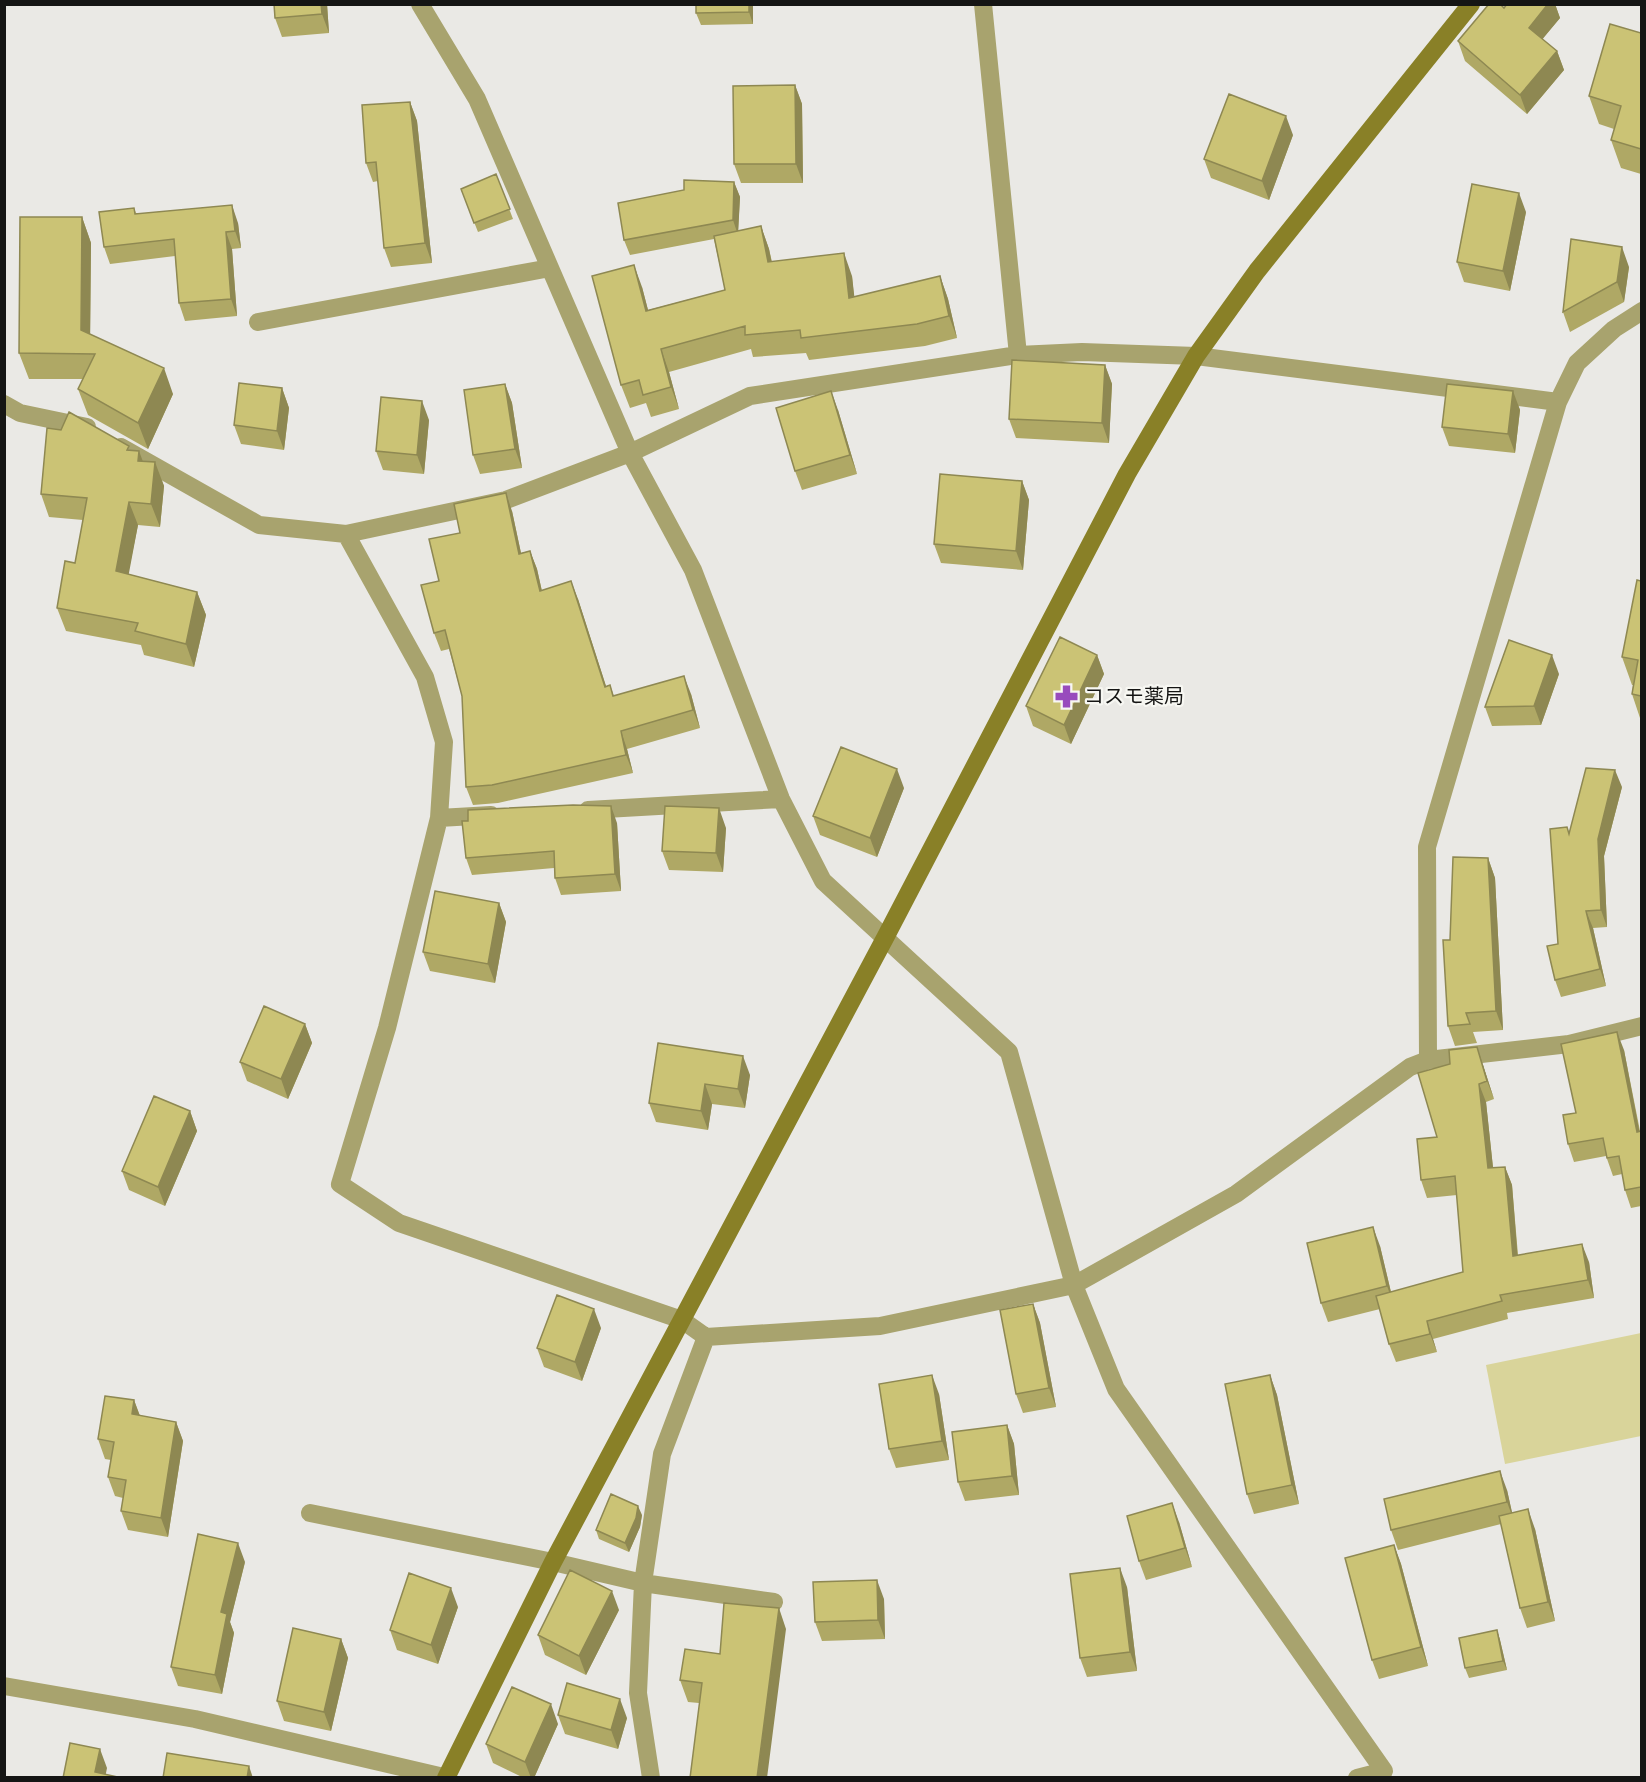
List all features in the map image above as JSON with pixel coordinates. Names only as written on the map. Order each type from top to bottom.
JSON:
[{"type":"street","points":[[420,4],[477,99],[630,453],[693,570],[781,799],[823,881],[1010,1052],[1074,1285],[1116,1389],[1384,1771],[1357,1778]]},
{"type":"street","points":[[983,4],[1018,355]]},
{"type":"street","points":[[4,1686],[195,1719],[447,1777],[553,1562],[885,938],[1127,474],[1196,356],[1331,176],[1471,4]]},
{"type":"street","points":[[258,322],[550,267]]},
{"type":"street","points":[[1428,1060],[1427,846],[1558,402],[1577,363],[1614,329],[1641,311]]},
{"type":"street","points":[[10,410],[83,425],[259,525],[346,534],[506,500],[630,453],[750,396],[1018,355],[1082,352],[1196,356],[1558,402]]},
{"type":"street","points":[[346,534],[425,677],[444,742],[439,818],[387,1028],[340,1184],[399,1223],[682,1320],[706,1337],[880,1326],[1074,1285],[1236,1194],[1410,1067],[1428,1060],[1569,1044],[1641,1026]]},
{"type":"street","points":[[569,811],[781,799]]},
{"type":"street","points":[[439,818],[510,814]]},
{"type":"street","points":[[651,1778],[638,1693],[643,1583],[662,1454],[706,1337]]},
{"type":"street","points":[[310,1513],[553,1562],[643,1583],[774,1602]]},
{"type":"shaded area","points":[[1641,1333],[1641,1436],[1505,1464],[1486,1365]]},
{"type":"building","points":[[274,4],[321,4],[322,14],[275,18]]},
{"type":"building","points":[[696,4],[749,4],[749,12],[696,13]]},
{"type":"building","points":[[1489,4],[1500,4],[1504,8],[1507,4],[1548,4],[1529,28],[1557,51],[1520,95],[1458,41]]},
{"type":"building","points":[[1610,24],[1641,33],[1641,149],[1611,140],[1621,106],[1589,96]]},
{"type":"building","points":[[795,85],[796,164],[734,164],[733,86]]},
{"type":"building","points":[[1229,94],[1286,116],[1262,181],[1204,159]]},
{"type":"building","points":[[410,102],[425,243],[384,248],[376,162],[366,163],[362,105]]},
{"type":"building","points":[[496,174],[510,209],[474,223],[461,189]]},
{"type":"building","points":[[684,180],[734,182],[733,220],[624,240],[618,203],[684,190]]},
{"type":"building","points":[[1472,184],[1519,193],[1503,271],[1457,262]]},
{"type":"building","points":[[232,205],[235,231],[226,232],[231,299],[179,303],[174,239],[104,247],[99,212],[134,208],[135,214]]},
{"type":"building","points":[[20,217],[82,217],[81,330],[164,368],[138,423],[78,389],[95,354],[19,353]]},
{"type":"building","points":[[761,226],[768,262],[844,253],[849,298],[940,276],[949,316],[917,324],[801,338],[800,330],[745,335],[745,326],[661,349],[671,387],[643,395],[639,380],[621,385],[592,276],[634,265],[646,311],[725,290],[714,236]]},
{"type":"building","points":[[1571,239],[1622,247],[1617,282],[1563,312]]},
{"type":"building","points":[[1012,360],[1105,365],[1102,423],[1009,419]]},
{"type":"building","points":[[239,383],[282,388],[277,431],[234,425]]},
{"type":"building","points":[[505,384],[515,449],[473,455],[464,390]]},
{"type":"building","points":[[1447,384],[1513,391],[1508,434],[1442,427]]},
{"type":"building","points":[[831,391],[850,455],[795,471],[776,408]]},
{"type":"building","points":[[381,397],[422,401],[417,455],[376,451]]},
{"type":"building","points":[[69,412],[129,446],[127,450],[139,451],[138,461],[155,462],[151,504],[129,502],[116,571],[197,592],[186,644],[135,631],[138,623],[57,608],[65,561],[75,563],[87,498],[41,494],[47,428],[61,430]]},
{"type":"building","points":[[940,474],[1022,481],[1016,551],[934,544]]},
{"type":"building","points":[[506,493],[519,554],[530,551],[540,591],[571,581],[605,687],[610,685],[613,696],[684,676],[693,710],[621,731],[626,755],[492,785],[466,787],[462,696],[445,630],[434,633],[421,585],[439,581],[429,539],[460,533],[454,504]]},
{"type":"building","points":[[1637,580],[1641,581],[1641,696],[1632,694],[1638,660],[1622,657]]},
{"type":"building","points":[[1060,637],[1097,655],[1064,725],[1026,706]]},
{"type":"building","points":[[1509,640],[1552,655],[1534,706],[1485,707]]},
{"type":"building","points":[[841,747],[897,769],[870,838],[813,816]]},
{"type":"building","points":[[1586,768],[1615,770],[1598,839],[1601,910],[1586,911],[1600,969],[1555,980],[1547,946],[1558,944],[1550,829],[1567,827],[1569,834]]},
{"type":"building","points":[[573,805],[611,806],[615,874],[555,878],[554,851],[466,858],[462,821],[468,821],[468,810]]},
{"type":"building","points":[[665,806],[719,808],[716,853],[662,851]]},
{"type":"building","points":[[1453,857],[1488,858],[1496,1011],[1466,1013],[1470,1024],[1448,1026],[1443,940],[1450,940]]},
{"type":"building","points":[[435,891],[499,903],[488,964],[423,952]]},
{"type":"building","points":[[264,1006],[305,1024],[281,1079],[240,1062]]},
{"type":"building","points":[[1617,1032],[1637,1132],[1641,1131],[1641,1187],[1625,1190],[1619,1156],[1607,1158],[1603,1138],[1568,1144],[1563,1115],[1576,1113],[1561,1044]]},
{"type":"building","points":[[658,1043],[743,1056],[738,1089],[705,1084],[701,1111],[649,1103]]},
{"type":"building","points":[[1477,1047],[1487,1081],[1479,1084],[1488,1168],[1505,1167],[1513,1256],[1582,1244],[1588,1280],[1500,1295],[1502,1301],[1427,1321],[1430,1334],[1389,1344],[1376,1296],[1463,1272],[1455,1176],[1421,1180],[1417,1139],[1437,1137],[1418,1073],[1450,1064],[1449,1050]]},
{"type":"building","points":[[154,1096],[190,1111],[158,1187],[122,1171]]},
{"type":"building","points":[[1373,1227],[1387,1286],[1321,1303],[1307,1243]]},
{"type":"building","points":[[557,1295],[594,1309],[575,1362],[537,1348]]},
{"type":"building","points":[[1033,1304],[1049,1388],[1016,1394],[1000,1310]]},
{"type":"building","points":[[932,1375],[942,1441],[889,1449],[879,1384]]},
{"type":"building","points":[[1270,1375],[1292,1485],[1247,1494],[1225,1384]]},
{"type":"building","points":[[105,1396],[134,1400],[132,1414],[176,1422],[161,1518],[121,1511],[126,1480],[108,1477],[114,1442],[98,1439]]},
{"type":"building","points":[[1007,1425],[1012,1476],[958,1482],[952,1432]]},
{"type":"building","points":[[1500,1471],[1507,1502],[1391,1530],[1384,1499]]},
{"type":"building","points":[[611,1494],[638,1506],[636,1518],[625,1543],[596,1530]]},
{"type":"building","points":[[1172,1503],[1185,1548],[1139,1561],[1127,1516]]},
{"type":"building","points":[[1528,1509],[1548,1602],[1520,1608],[1499,1516]]},
{"type":"building","points":[[198,1534],[238,1543],[221,1612],[227,1614],[215,1675],[171,1667]]},
{"type":"building","points":[[1394,1545],[1421,1647],[1372,1660],[1345,1558]]},
{"type":"building","points":[[1120,1568],[1130,1652],[1080,1658],[1070,1574]]},
{"type":"building","points":[[570,1570],[612,1591],[579,1656],[538,1635]]},
{"type":"building","points":[[409,1573],[451,1588],[431,1645],[390,1630]]},
{"type":"building","points":[[877,1580],[878,1620],[815,1622],[813,1582]]},
{"type":"building","points":[[724,1603],[779,1608],[757,1778],[690,1778],[702,1683],[680,1680],[685,1649],[720,1654]]},
{"type":"building","points":[[293,1628],[341,1639],[324,1712],[277,1701]]},
{"type":"building","points":[[1497,1630],[1503,1661],[1465,1668],[1459,1638]]},
{"type":"building","points":[[567,1683],[620,1699],[611,1730],[558,1715]]},
{"type":"building","points":[[512,1687],[551,1704],[525,1762],[486,1744]]},
{"type":"building","points":[[70,1743],[100,1749],[95,1772],[122,1778],[63,1778]]},
{"type":"building","points":[[167,1753],[249,1766],[247,1778],[163,1778]]},
{"type":"place","name":"コスモ薬局","points":[[1066,696]]}]
